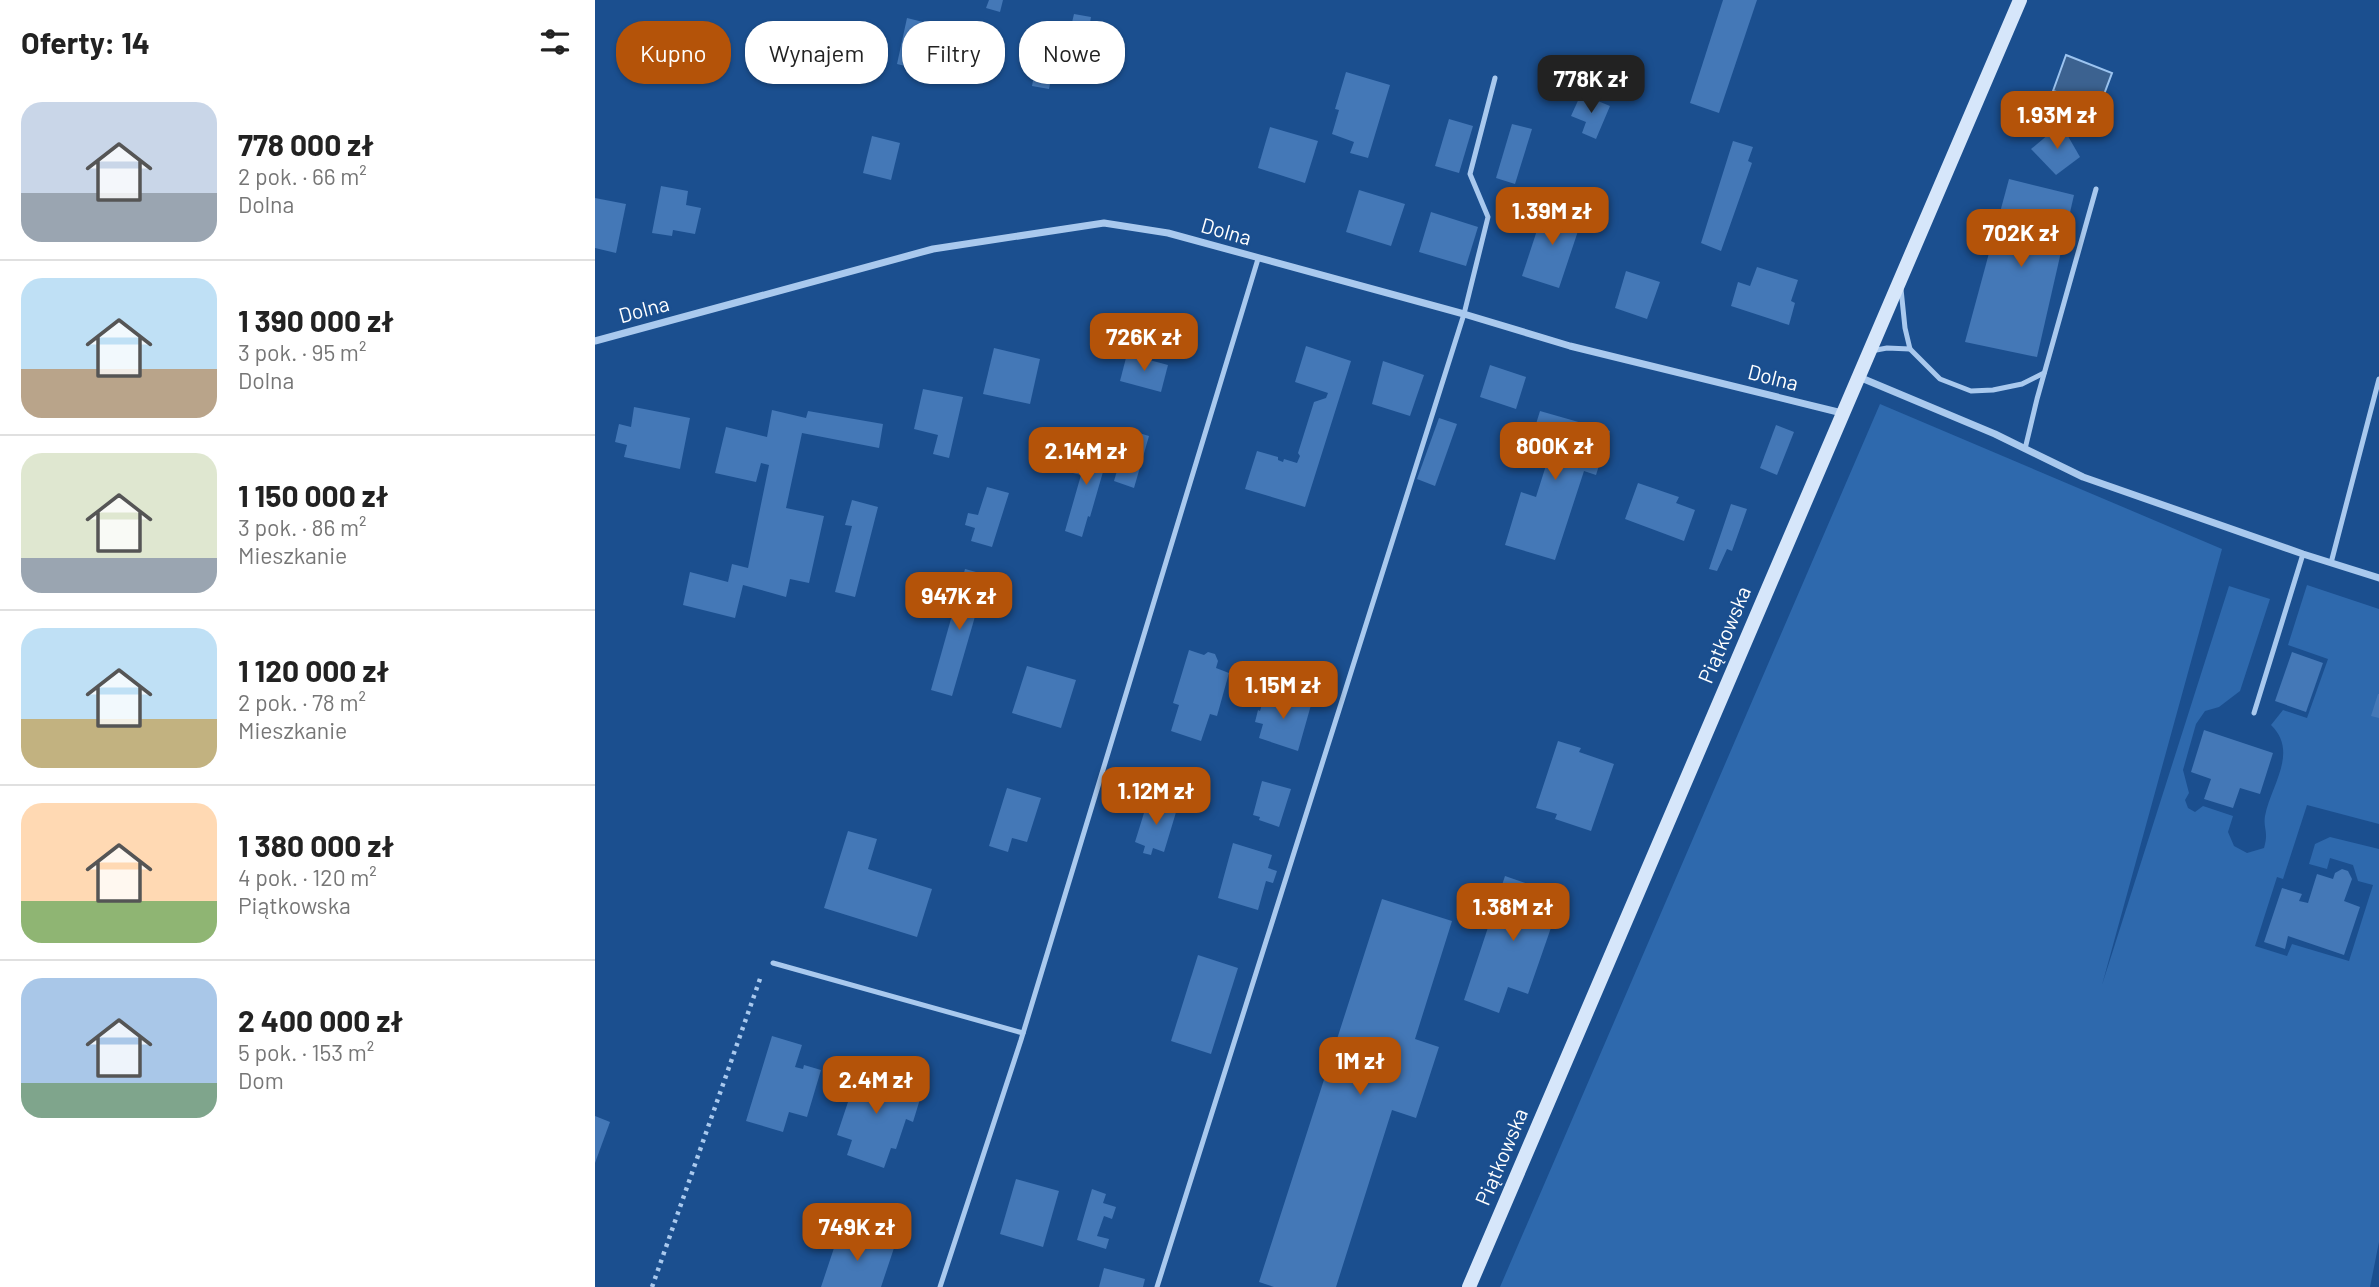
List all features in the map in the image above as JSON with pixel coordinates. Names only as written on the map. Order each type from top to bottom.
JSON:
[{"type":"main road","name":"Piątkowska","points":[[1469,1287],[2019,0]]},
{"type":"street","name":"Dolna","points":[[595,341],[933,250],[1104,223],[1168,233],[1464,314],[1570,346],[1843,413]]},
{"type":"street","points":[[1859,377],[2083,477],[2379,578]]},
{"type":"lane","points":[[1157,1287],[1464,314],[1488,217],[1470,174],[1495,78]]},
{"type":"lane","points":[[2025,449],[2096,189]]},
{"type":"lane","points":[[940,1287],[1023,1033],[1258,259]]},
{"type":"lane","points":[[1900,281],[1910,349],[1940,379],[1971,391],[1993,390],[2022,384],[2044,373]]},
{"type":"lane","points":[[1870,351],[1887,348],[1910,349]]},
{"type":"lane","points":[[2331,563],[2379,379]]},
{"type":"lane","points":[[2254,713],[2303,554]]},
{"type":"lane","points":[[773,963],[1023,1033]]},
{"type":"path","points":[[652,1287],[762,971],[773,963]]},
{"type":"shaded area","points":[[2066,55],[2112,73],[2100,105],[2053,91]]},
{"type":"shaded area","points":[[1880,404],[2222,549],[2102,985],[2229,586],[2270,599],[2240,691],[2219,707],[2205,711],[2196,724],[2183,770],[2189,793],[2185,800],[2188,808],[2195,812],[2203,806],[2233,816],[2228,832],[2234,846],[2247,853],[2264,848],[2265,816],[2281,769],[2283,746],[2271,725],[2283,710],[2307,718],[2328,659],[2288,645],[2307,585],[2379,609],[2379,824],[2307,805],[2283,879],[2277,877],[2255,946],[2287,956],[2292,944],[2349,961],[2373,885],[2358,881],[2353,865],[2330,858],[2327,869],[2309,864],[2315,844],[2330,837],[2379,849],[2379,1242],[2370,1287],[1500,1287]]},
{"type":"building","points":[[989,0],[1003,0],[1000,12],[986,8]]},
{"type":"building","points":[[1723,0],[1757,0],[1719,113],[1690,103]]},
{"type":"building","points":[[1074,14],[1091,17],[1090,21],[1072,21]]},
{"type":"building","points":[[902,41],[902,65],[897,64]]},
{"type":"building","points":[[1346,72],[1390,85],[1368,158],[1350,153],[1354,142],[1332,134],[1339,110],[1335,109]]},
{"type":"building","points":[[1032,84],[1050,84],[1049,89]]},
{"type":"building","points":[[1581,94],[1610,106],[1596,139],[1582,133],[1586,122],[1571,116]]},
{"type":"building","points":[[1449,119],[1473,126],[1459,173],[1435,166]]},
{"type":"building","points":[[1512,124],[1532,129],[1515,184],[1496,178]]},
{"type":"building","points":[[2061,124],[2080,157],[2056,175],[2031,149]]},
{"type":"building","points":[[1270,127],[1318,141],[1305,183],[1258,168]]},
{"type":"building","points":[[872,136],[900,143],[891,180],[863,173]]},
{"type":"building","points":[[1733,141],[1753,147],[1748,161],[1752,163],[1721,251],[1701,243]]},
{"type":"building","points":[[2009,179],[2074,195],[2037,357],[1965,342]]},
{"type":"building","points":[[661,186],[688,191],[686,205],[701,208],[695,234],[673,230],[672,236],[652,233]]},
{"type":"building","points":[[1359,190],[1405,204],[1391,246],[1346,232]]},
{"type":"building","points":[[595,198],[626,204],[616,253],[595,248]]},
{"type":"building","points":[[1545,206],[1582,219],[1559,288],[1522,276]]},
{"type":"building","points":[[1431,212],[1478,227],[1466,266],[1419,252]]},
{"type":"building","points":[[1757,267],[1798,280],[1791,301],[1795,303],[1789,325],[1731,306],[1738,282],[1750,286]]},
{"type":"building","points":[[1626,271],[1660,282],[1647,319],[1615,308]]},
{"type":"building","points":[[1306,346],[1351,361],[1305,507],[1245,489],[1257,451],[1278,457],[1278,460],[1283,462],[1284,459],[1297,463],[1314,402],[1326,398],[1328,393],[1295,382]]},
{"type":"building","points":[[994,348],[1040,359],[1030,404],[983,394]]},
{"type":"building","points":[[1127,354],[1168,365],[1161,392],[1120,381]]},
{"type":"building","points":[[1383,361],[1424,375],[1410,416],[1372,404]]},
{"type":"building","points":[[1490,365],[1526,377],[1516,409],[1480,397]]},
{"type":"building","points":[[923,389],[963,397],[949,458],[933,454],[938,435],[914,429]]},
{"type":"building","points":[[634,407],[690,418],[680,469],[624,457],[627,445],[615,442],[619,424],[631,427]]},
{"type":"building","points":[[772,410],[806,418],[808,411],[883,424],[879,448],[802,433],[786,508],[824,516],[809,583],[790,579],[786,597],[743,585],[735,618],[683,605],[690,572],[728,582],[732,564],[748,568],[769,465],[761,463],[756,482],[715,473],[726,427],[767,437]]},
{"type":"building","points":[[1540,411],[1610,431],[1596,475],[1584,471],[1555,560],[1505,545],[1521,492],[1536,497],[1548,459],[1527,453]]},
{"type":"building","points":[[1439,418],[1457,424],[1435,486],[1417,479]]},
{"type":"building","points":[[1776,425],[1794,432],[1777,475],[1760,468]]},
{"type":"building","points":[[1129,430],[1149,436],[1134,488],[1114,481]]},
{"type":"building","points":[[1090,445],[1109,451],[1082,537],[1065,531],[1081,475],[1069,472],[1074,454],[1086,458]]},
{"type":"building","points":[[1638,483],[1679,497],[1676,503],[1695,510],[1684,541],[1625,519]]},
{"type":"building","points":[[987,487],[1009,493],[992,547],[971,541],[975,528],[965,525],[968,513],[978,515]]},
{"type":"building","points":[[852,500],[878,507],[855,597],[835,592],[852,526],[845,525]]},
{"type":"building","points":[[1731,504],[1747,509],[1732,551],[1727,549],[1717,571],[1709,569]]},
{"type":"building","points":[[965,569],[987,575],[952,696],[931,690]]},
{"type":"building","points":[[1189,650],[1204,655],[1208,652],[1215,654],[1218,661],[1216,668],[1229,673],[1217,716],[1210,714],[1201,741],[1171,731],[1179,705],[1173,703]]},
{"type":"building","points":[[2292,652],[2323,663],[2306,712],[2275,701]]},
{"type":"building","points":[[1027,666],[1076,680],[1061,728],[1012,713]]},
{"type":"building","points":[[1273,693],[1311,705],[1298,751],[1259,738],[1263,724],[1255,722],[1258,710],[1260,711],[1265,694],[1271,696]]},
{"type":"building","points":[[2379,694],[2379,718],[2371,716]]},
{"type":"building","points":[[2204,730],[2273,753],[2260,794],[2240,788],[2233,808],[2204,799],[2211,779],[2191,772]]},
{"type":"building","points":[[1558,741],[1581,748],[1579,752],[1614,764],[1591,831],[1555,819],[1557,814],[1536,808]]},
{"type":"building","points":[[1262,781],[1291,789],[1279,827],[1253,815]]},
{"type":"building","points":[[1007,788],[1041,798],[1027,842],[1012,838],[1008,852],[989,846]]},
{"type":"building","points":[[1148,800],[1177,809],[1164,852],[1153,848],[1151,855],[1143,853],[1145,846],[1135,842]]},
{"type":"building","points":[[848,831],[877,839],[868,869],[932,889],[917,937],[824,908]]},
{"type":"building","points":[[1233,843],[1272,855],[1268,868],[1277,871],[1273,883],[1266,881],[1258,910],[1218,898]]},
{"type":"building","points":[[2342,869],[2348,871],[2352,879],[2344,901],[2360,907],[2344,955],[2288,936],[2285,949],[2264,942],[2282,888],[2302,894],[2299,901],[2308,903],[2317,874],[2333,879],[2335,873]]},
{"type":"building","points":[[1505,876],[1562,896],[1528,994],[1508,987],[1499,1013],[1464,1000]]},
{"type":"building","points":[[1382,899],[1452,921],[1415,1039],[1439,1047],[1416,1118],[1392,1110],[1336,1287],[1274,1287],[1259,1282]]},
{"type":"building","points":[[1198,955],[1238,968],[1211,1054],[1171,1041]]},
{"type":"building","points":[[772,1036],[802,1045],[795,1067],[803,1069],[804,1065],[821,1070],[807,1117],[789,1112],[783,1132],[746,1121]]},
{"type":"building","points":[[860,1066],[889,1076],[888,1081],[915,1090],[913,1097],[920,1099],[913,1122],[906,1119],[896,1149],[891,1148],[884,1168],[847,1155],[852,1140],[837,1135]]},
{"type":"building","points":[[595,1116],[610,1122],[595,1163]]},
{"type":"building","points":[[1016,1179],[1059,1191],[1043,1247],[1000,1234]]},
{"type":"building","points":[[1092,1189],[1106,1194],[1103,1203],[1116,1207],[1112,1219],[1104,1216],[1097,1236],[1109,1239],[1106,1249],[1077,1240]]},
{"type":"building","points":[[840,1230],[894,1248],[881,1287],[821,1287]]},
{"type":"building","points":[[1104,1268],[1145,1279],[1143,1287],[1099,1287]]}]
